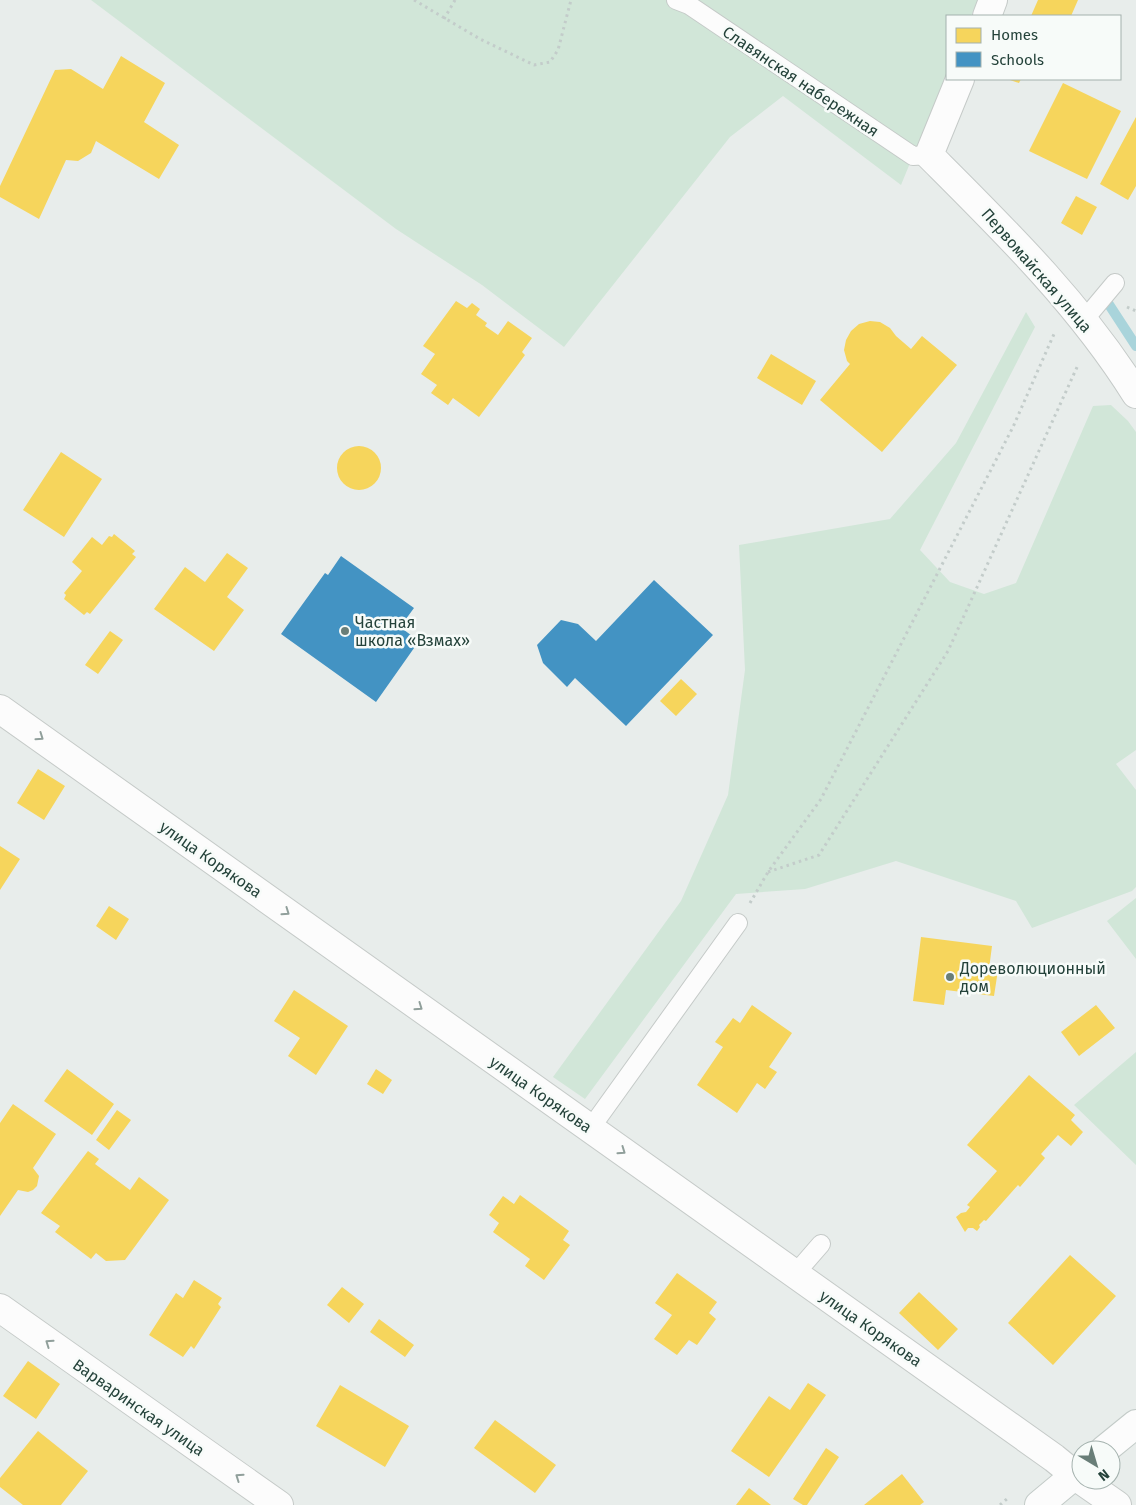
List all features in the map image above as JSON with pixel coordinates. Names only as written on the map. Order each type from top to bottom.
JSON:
[{"type":"street","points":[[986,15],[993,0]]},
{"type":"street","points":[[928,155],[960,80]]},
{"type":"street","name":"Первомайская улица","points":[[928,155],[1011,236],[1082,318],[1123,373],[1136,394]]},
{"type":"street","name":"улица Корякова","points":[[0,709],[1071,1470]]},
{"type":"street","name":"Варваринская улица","points":[[0,1308],[279,1505]]},
{"type":"street","points":[[1116,1440],[1136,1424]]},
{"type":"street","points":[[1039,1505],[1071,1482]]},
{"type":"street","name":"улица Корякова","points":[[1097,1490],[1117,1505]]},
{"type":"lane","name":"Славянская набережная","points":[[676,0],[688,5],[913,156],[928,155]]},
{"type":"lane","points":[[1082,318],[1115,282]]},
{"type":"lane","points":[[590,1129],[738,924]]},
{"type":"lane","points":[[795,1274],[821,1244]]},
{"type":"path","points":[[414,0],[480,39],[534,65],[550,62],[558,50],[571,0]]},
{"type":"path","points":[[444,18],[455,0]]},
{"type":"path","points":[[738,924],[768,872],[821,799],[1013,427],[1082,318]]},
{"type":"path","points":[[768,872],[819,855],[948,650],[1082,318]]},
{"type":"green space","points":[[91,0],[978,0],[971,15],[946,15],[946,75],[901,185],[783,96],[730,137],[564,347],[482,285],[396,229]]},
{"type":"green space","points":[[1026,312],[1035,327],[920,550],[950,582],[984,594],[1016,583],[1093,406],[1111,405],[1128,421],[1136,432],[1136,750],[1116,764],[1136,790],[1136,887],[1132,891],[1032,928],[1016,901],[896,861],[805,889],[736,894],[585,1099],[553,1077],[681,901],[728,795],[745,670],[739,545],[890,519],[956,443]]},
{"type":"green space","points":[[1136,898],[1136,959],[1107,921]]},
{"type":"green space","points":[[1136,1052],[1136,1165],[1074,1105]]},
{"type":"building: Homes","points":[[1038,0],[1078,0],[1071,15],[1031,15]]},
{"type":"building: Homes","points":[[121,56],[165,83],[144,122],[179,145],[159,179],[96,141],[91,153],[78,161],[66,160],[39,219],[0,197],[0,186],[55,70],[71,69],[103,89]]},
{"type":"building: Homes","points":[[1010,80],[1020,80],[1019,83]]},
{"type":"building: Homes","points":[[1063,83],[1121,111],[1087,179],[1029,151]]},
{"type":"building: Homes","points":[[1136,117],[1136,186],[1128,200],[1100,184]]},
{"type":"building: Homes","points":[[1076,196],[1097,207],[1082,235],[1061,223]]},
{"type":"building: Homes","points":[[456,301],[467,308],[472,303],[480,309],[476,315],[487,323],[485,326],[498,335],[508,321],[532,338],[522,352],[525,355],[479,417],[453,398],[448,405],[431,393],[437,385],[421,374],[435,354],[423,346]]},
{"type":"building: Homes","points":[[870,321],[880,322],[890,328],[911,349],[922,336],[957,365],[882,452],[820,400],[850,364],[847,361],[844,350],[846,340],[851,331],[859,324]]},
{"type":"building: Homes","points":[[771,354],[816,381],[802,405],[757,378]]},
{"type":"building: Homes","points":[[363,446],[375,452],[380,459],[380,477],[375,484],[368,489],[355,490],[347,487],[340,480],[337,464],[340,456],[347,449]]},
{"type":"building: Homes","points":[[61,452],[102,479],[64,537],[23,510]]},
{"type":"building: Homes","points":[[114,534],[135,551],[132,554],[136,557],[90,614],[87,612],[84,615],[64,599],[66,595],[64,593],[82,571],[72,562],[92,537],[102,545],[109,536],[112,537]]},
{"type":"building: Homes","points":[[227,553],[248,568],[227,597],[244,610],[214,651],[154,609],[185,567],[205,582]]},
{"type":"building: Homes","points":[[110,631],[123,640],[98,674],[85,665]]},
{"type":"building: Homes","points":[[681,679],[697,694],[676,716],[660,701]]},
{"type":"building: Homes","points":[[38,769],[65,786],[44,820],[17,803]]},
{"type":"building: Homes","points":[[0,846],[20,859],[0,890]]},
{"type":"building: Homes","points":[[109,906],[129,919],[116,940],[96,926]]},
{"type":"building: Homes","points":[[921,937],[992,946],[989,969],[998,970],[994,996],[946,990],[944,1005],[913,1001]]},
{"type":"building: Homes","points":[[294,990],[348,1026],[316,1075],[288,1056],[300,1038],[274,1021]]},
{"type":"building: Homes","points":[[752,1005],[792,1033],[769,1067],[777,1072],[765,1089],[757,1083],[737,1113],[697,1085],[723,1047],[715,1042],[733,1018],[740,1023]]},
{"type":"building: Homes","points":[[1096,1005],[1115,1028],[1079,1056],[1061,1032]]},
{"type":"building: Homes","points":[[67,1069],[114,1104],[92,1135],[44,1101]]},
{"type":"building: Homes","points":[[376,1069],[392,1080],[383,1094],[367,1084]]},
{"type":"building: Homes","points":[[1029,1075],[1075,1115],[1071,1120],[1083,1132],[1071,1146],[1058,1135],[1041,1154],[1045,1158],[1020,1187],[1018,1185],[986,1221],[984,1220],[979,1225],[980,1227],[977,1231],[973,1228],[968,1228],[965,1232],[956,1217],[966,1212],[970,1207],[967,1205],[997,1171],[967,1145]]},
{"type":"building: Homes","points":[[13,1104],[56,1134],[33,1168],[39,1176],[37,1186],[28,1192],[18,1190],[0,1216],[0,1123]]},
{"type":"building: Homes","points":[[117,1110],[131,1120],[109,1150],[96,1140]]},
{"type":"building: Homes","points":[[88,1151],[99,1159],[95,1164],[130,1190],[139,1177],[169,1200],[125,1260],[106,1261],[96,1253],[91,1259],[55,1232],[60,1226],[41,1213]]},
{"type":"building: Homes","points":[[520,1195],[569,1231],[563,1240],[570,1245],[544,1280],[525,1266],[530,1259],[493,1232],[499,1223],[489,1215],[503,1196],[514,1204]]},
{"type":"building: Homes","points":[[1070,1255],[1116,1296],[1053,1365],[1008,1323]]},
{"type":"building: Homes","points":[[677,1273],[717,1302],[709,1313],[716,1319],[697,1345],[689,1340],[677,1355],[654,1339],[672,1315],[655,1303]]},
{"type":"building: Homes","points":[[194,1280],[222,1298],[218,1304],[221,1307],[194,1349],[191,1346],[183,1357],[149,1335],[176,1293],[183,1298]]},
{"type":"building: Homes","points":[[342,1287],[364,1304],[349,1323],[327,1305]]},
{"type":"building: Homes","points":[[919,1292],[958,1329],[938,1350],[899,1313]]},
{"type":"building: Homes","points":[[379,1319],[414,1345],[405,1357],[370,1332]]},
{"type":"building: Homes","points":[[28,1361],[60,1384],[36,1419],[3,1396]]},
{"type":"building: Homes","points":[[808,1383],[826,1395],[769,1477],[731,1451],[769,1396],[790,1410]]},
{"type":"building: Homes","points":[[340,1385],[409,1426],[385,1467],[316,1426]]},
{"type":"building: Homes","points":[[495,1420],[556,1465],[535,1493],[474,1448]]},
{"type":"building: Homes","points":[[38,1431],[88,1471],[61,1505],[23,1505],[0,1487],[0,1478]]},
{"type":"building: Homes","points":[[826,1448],[839,1457],[807,1505],[803,1505],[793,1499]]},
{"type":"building: Homes","points":[[902,1474],[924,1502],[920,1505],[864,1505]]},
{"type":"building: Homes","points":[[749,1488],[771,1505],[736,1505]]},
{"type":"building: Schools","name":"Частная школа «Взмах»","points":[[341,556],[414,608],[400,627],[419,641],[376,702],[281,634],[325,573],[328,575]]},
{"type":"building: Schools","points":[[654,580],[713,635],[626,726],[575,678],[567,687],[543,663],[537,645],[561,620],[578,624],[596,641]]},
{"type":"waterway","points":[[1108,303],[1136,346]]},
{"type":"place","name":"Частная школа «Взмах»","points":[[345,631]]},
{"type":"place","name":"Дореволюционный дом","points":[[950,977]]}]
